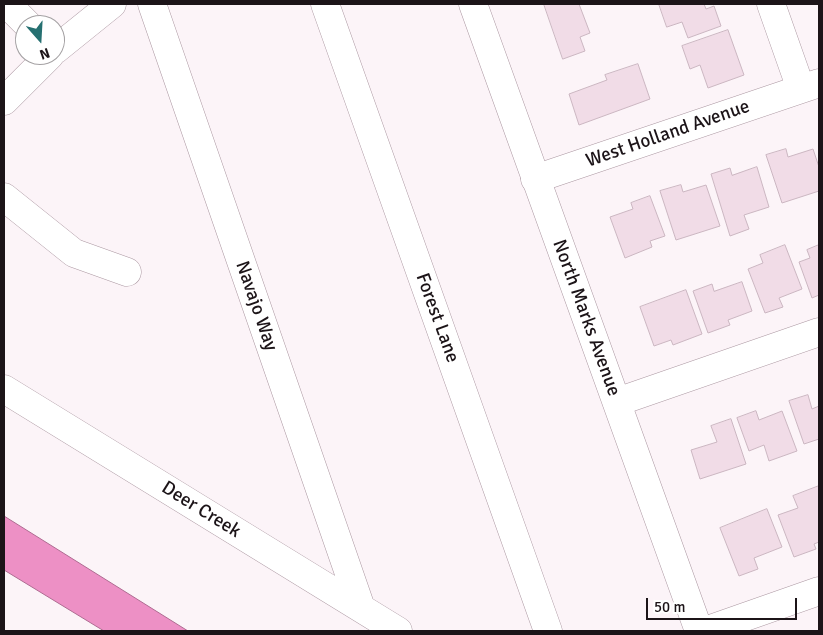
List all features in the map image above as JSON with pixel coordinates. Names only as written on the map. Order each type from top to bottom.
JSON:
[{"type":"street","points":[[7,4],[18,15]]},
{"type":"street","points":[[65,42],[112,4]]},
{"type":"street","name":"Navajo Way","points":[[152,4],[360,608]]},
{"type":"street","name":"Forest Lane","points":[[325,4],[548,631]]},
{"type":"street","name":"North Marks Avenue","points":[[473,4],[699,631]]},
{"type":"street","name":"West Holland Avenue","points":[[535,179],[810,86],[772,4]]},
{"type":"street","points":[[4,101],[40,65]]},
{"type":"street","points":[[4,197],[74,253],[127,272]]},
{"type":"street","points":[[617,402],[819,332]]},
{"type":"street","name":"Deer Creek","points":[[4,389],[398,631]]},
{"type":"street","points":[[705,631],[753,624],[819,592]]},
{"type":"shaded area","points":[[4,516],[188,631],[104,631],[4,570]]},
{"type":"building","points":[[544,4],[579,4],[590,33],[580,37],[585,51],[563,59]]},
{"type":"building","points":[[659,4],[704,4],[706,9],[714,6],[721,26],[688,38],[682,22],[667,27]]},
{"type":"building","points":[[728,30],[744,75],[708,88],[700,65],[690,69],[682,46]]},
{"type":"building","points":[[638,64],[650,99],[579,125],[569,94],[607,80],[605,75]]},
{"type":"building","points":[[786,149],[788,157],[813,149],[819,167],[819,191],[782,203],[766,155]]},
{"type":"building","points":[[757,167],[769,207],[744,215],[749,229],[730,236],[711,174],[730,168],[732,175]]},
{"type":"building","points":[[681,185],[683,192],[706,185],[720,226],[676,240],[660,191]]},
{"type":"building","points":[[650,196],[665,236],[650,241],[652,247],[625,258],[610,217],[633,209],[631,203]]},
{"type":"building","points":[[785,245],[802,289],[779,298],[783,307],[765,313],[748,269],[763,263],[760,255]]},
{"type":"building","points":[[819,245],[819,295],[812,298],[799,262],[810,258],[807,250]]},
{"type":"building","points":[[742,282],[752,311],[728,320],[730,325],[708,333],[693,291],[712,284],[714,291]]},
{"type":"building","points":[[686,290],[702,334],[673,345],[671,340],[654,346],[640,307]]},
{"type":"building","points":[[808,395],[812,409],[819,406],[819,439],[804,444],[789,401]]},
{"type":"building","points":[[756,411],[759,420],[782,411],[797,451],[769,461],[764,445],[749,451],[737,418]]},
{"type":"building","points":[[731,419],[746,464],[700,479],[691,450],[717,442],[711,426]]},
{"type":"building","points":[[819,486],[819,542],[814,544],[816,549],[794,557],[778,515],[798,508],[793,496]]},
{"type":"building","points":[[767,509],[782,547],[754,558],[758,569],[739,576],[720,528]]}]
